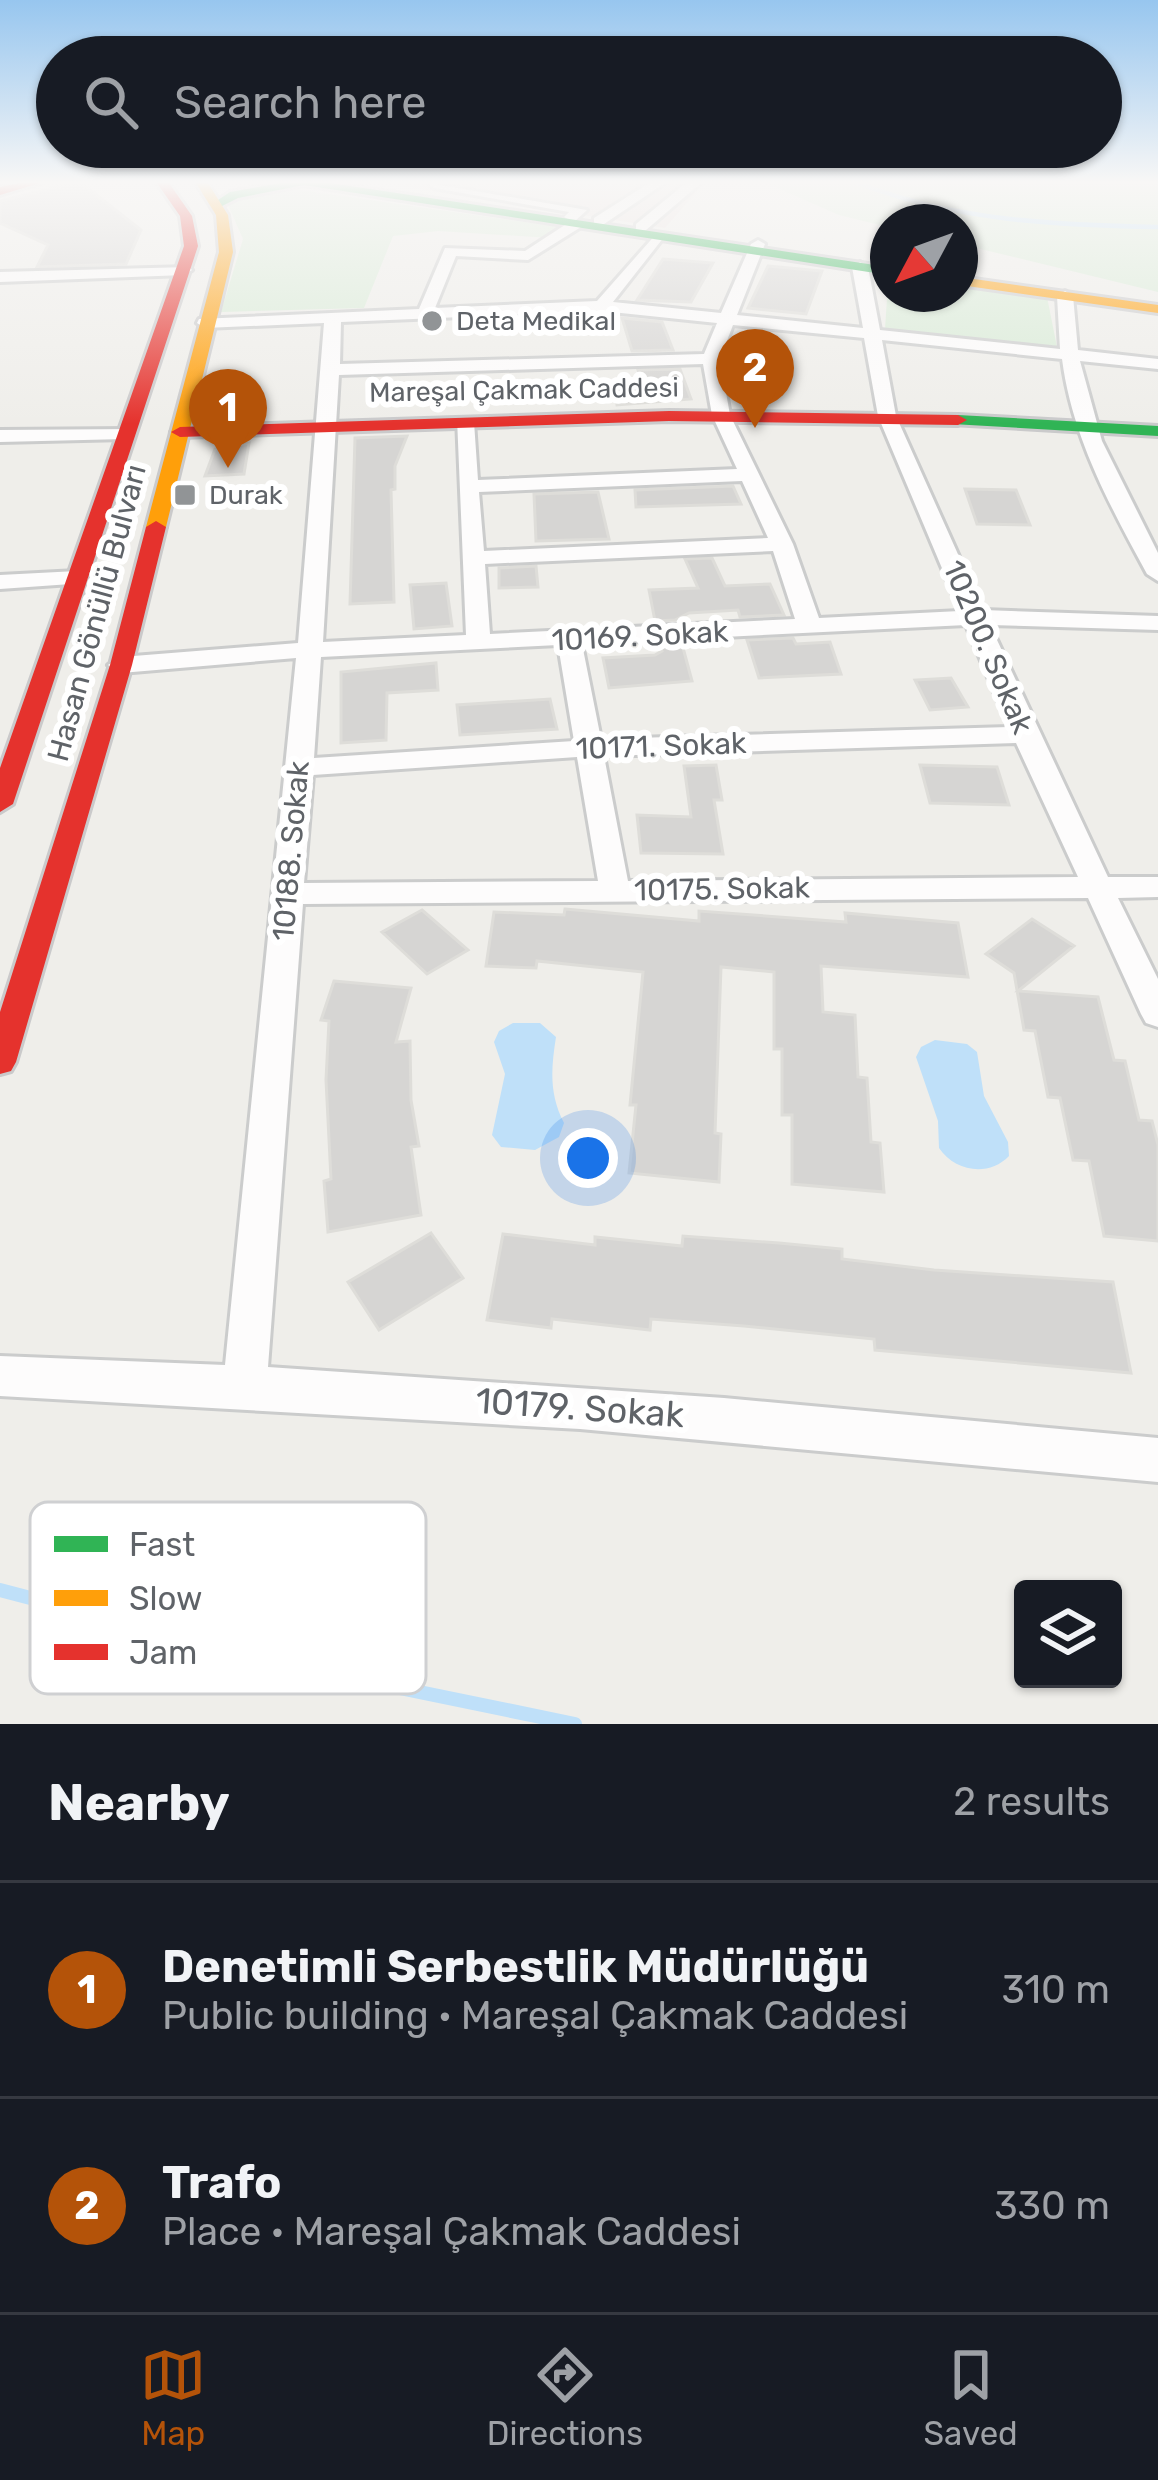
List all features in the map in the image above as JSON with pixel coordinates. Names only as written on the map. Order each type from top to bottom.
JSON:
[{"type":"main road","name":"Hasan Gönüllü Bulvarı","points":[[0,804],[185,263]]},
{"type":"main road","name":"Hasan Gönüllü Bulvarı","points":[[0,1062],[122,665],[222,263]]},
{"type":"main road","points":[[978,278],[1158,299]]},
{"type":"main road","points":[[978,279],[1158,309]]},
{"type":"main road","name":"Mareşal Çakmak Caddesi","points":[[180,432],[721,415],[887,416],[1158,431]]},
{"type":"street","points":[[425,314],[445,263]]},
{"type":"street","points":[[602,306],[629,263]]},
{"type":"street","points":[[750,263],[711,359],[721,415],[782,544],[810,627]]},
{"type":"street","points":[[0,277],[184,270]]},
{"type":"street","points":[[1065,296],[1066,355],[1084,426],[1158,574]]},
{"type":"street","points":[[205,322],[602,306],[1158,364]]},
{"type":"street","name":"10200. Sokak","points":[[873,312],[870,334],[887,416],[1026,734],[1158,1014]]},
{"type":"street","name":"10188. Sokak","points":[[245,1384],[328,424],[332,317]]},
{"type":"street","points":[[328,370],[711,359]]},
{"type":"street","points":[[464,422],[479,645]]},
{"type":"street","points":[[0,436],[125,433]]},
{"type":"street","points":[[471,486],[749,475]]},
{"type":"street","points":[[476,557],[782,544]]},
{"type":"street","points":[[0,582],[77,578]]},
{"type":"street","name":"10169. Sokak","points":[[122,665],[308,650],[975,617],[1158,623]]},
{"type":"street","points":[[569,639],[616,891]]},
{"type":"street","name":"10171. Sokak","points":[[297,768],[586,748],[1026,734]]},
{"type":"street","name":"10175. Sokak","points":[[287,895],[1158,887]]},
{"type":"street","name":"10179. Sokak","points":[[0,1376],[245,1384],[769,1420],[1158,1460]]},
{"type":"green space","points":[[236,263],[382,263],[364,308],[221,312]]},
{"type":"green space","points":[[1040,263],[1158,263],[1158,292]]},
{"type":"green space","points":[[978,287],[1047,297],[1057,347],[885,329],[886,312],[978,312]]},
{"type":"water","points":[[513,1023],[540,1023],[556,1037],[552,1081],[564,1123],[559,1137],[535,1150],[501,1147],[492,1135],[505,1074],[494,1042],[499,1031]]},
{"type":"water","points":[[935,1040],[967,1044],[977,1052],[984,1096],[1008,1142],[1009,1156],[1001,1163],[982,1169],[963,1167],[939,1148],[938,1121],[916,1057],[921,1047]]},
{"type":"building","points":[[39,263],[126,263],[126,264],[37,267]]},
{"type":"building","points":[[660,263],[713,263],[691,302],[637,300]]},
{"type":"building","points":[[768,266],[822,271],[806,314],[748,308]]},
{"type":"building","points":[[622,318],[662,322],[673,350],[632,351]]},
{"type":"building","points":[[680,369],[691,399],[617,405],[614,387],[644,387],[638,370]]},
{"type":"building","points":[[407,436],[391,490],[394,602],[350,604],[355,438]]},
{"type":"building","points":[[249,443],[244,474],[205,476],[215,449]]},
{"type":"building","points":[[733,486],[741,504],[636,507],[635,490]]},
{"type":"building","points":[[965,489],[1016,490],[1030,525],[977,524]]},
{"type":"building","points":[[598,492],[609,539],[536,541],[534,494]]},
{"type":"building","points":[[712,558],[725,586],[770,584],[784,615],[740,617],[738,610],[655,621],[649,590],[698,588],[685,559]]},
{"type":"building","points":[[536,566],[538,587],[499,588],[499,568]]},
{"type":"building","points":[[446,583],[452,626],[414,629],[410,585]]},
{"type":"building","points":[[793,638],[796,644],[830,642],[841,674],[759,678],[747,640]]},
{"type":"building","points":[[682,644],[692,681],[609,688],[603,658],[655,655],[662,651],[660,645]]},
{"type":"building","points":[[436,663],[438,690],[387,693],[386,740],[341,743],[341,672]]},
{"type":"building","points":[[951,678],[968,707],[930,710],[915,680]]},
{"type":"building","points":[[550,699],[557,729],[460,735],[457,705]]},
{"type":"building","points":[[716,765],[722,800],[714,800],[723,854],[641,853],[637,815],[691,817],[684,766]]},
{"type":"building","points":[[920,765],[997,767],[1009,805],[930,803]]},
{"type":"building","points":[[565,909],[699,921],[699,911],[846,922],[845,913],[958,923],[968,977],[821,966],[823,1012],[855,1015],[858,1077],[867,1078],[871,1142],[880,1143],[884,1192],[792,1184],[792,1115],[782,1115],[782,1049],[774,1049],[774,972],[721,967],[715,1133],[721,1134],[719,1182],[629,1173],[636,1105],[630,1105],[643,972],[537,961],[536,968],[486,966],[494,912],[564,915]]},
{"type":"building","points":[[422,910],[468,950],[427,974],[382,932]]},
{"type":"building","points":[[1032,919],[1074,946],[1018,991],[1098,997],[1114,1060],[1125,1061],[1139,1120],[1152,1121],[1158,1145],[1158,1241],[1104,1236],[1089,1161],[1073,1160],[1060,1098],[1048,1097],[1035,1031],[1024,1030],[1014,973],[986,954]]},
{"type":"building","points":[[334,981],[411,988],[396,1042],[410,1041],[411,1100],[419,1146],[411,1147],[421,1215],[328,1232],[324,1181],[331,1179],[326,1080],[329,1021],[321,1020]]},
{"type":"building","points":[[431,1233],[463,1278],[379,1330],[348,1282]]},
{"type":"building","points":[[503,1234],[595,1245],[595,1237],[682,1246],[683,1236],[779,1243],[842,1249],[842,1259],[934,1270],[1113,1282],[1131,1373],[875,1350],[874,1339],[744,1326],[651,1319],[650,1330],[552,1319],[551,1328],[487,1320]]},
{"type":"waterway","points":[[0,1590],[30,1598]]},
{"type":"waterway","points":[[426,1693],[575,1724]]},
{"type":"traffic: fast","points":[[838,263],[870,268]]},
{"type":"traffic: fast","points":[[958,420],[1158,431]]},
{"type":"traffic: slow","points":[[156,527],[223,263]]},
{"type":"traffic: slow","points":[[978,284],[1158,309]]},
{"type":"traffic: jam","points":[[0,804],[185,263]]},
{"type":"traffic: jam","points":[[180,432],[669,416],[958,420]]},
{"type":"traffic: jam","points":[[0,1062],[121,665],[156,527]]},
{"type":"place","name":"Deta Medikal","points":[[432,321]]},
{"type":"place","name":"Trafo","points":[[755,428]]},
{"type":"place","name":"Denetimli Serbestlik Müdürlüğü","points":[[228,468]]},
{"type":"place","name":"Durak","points":[[185,495]]}]
